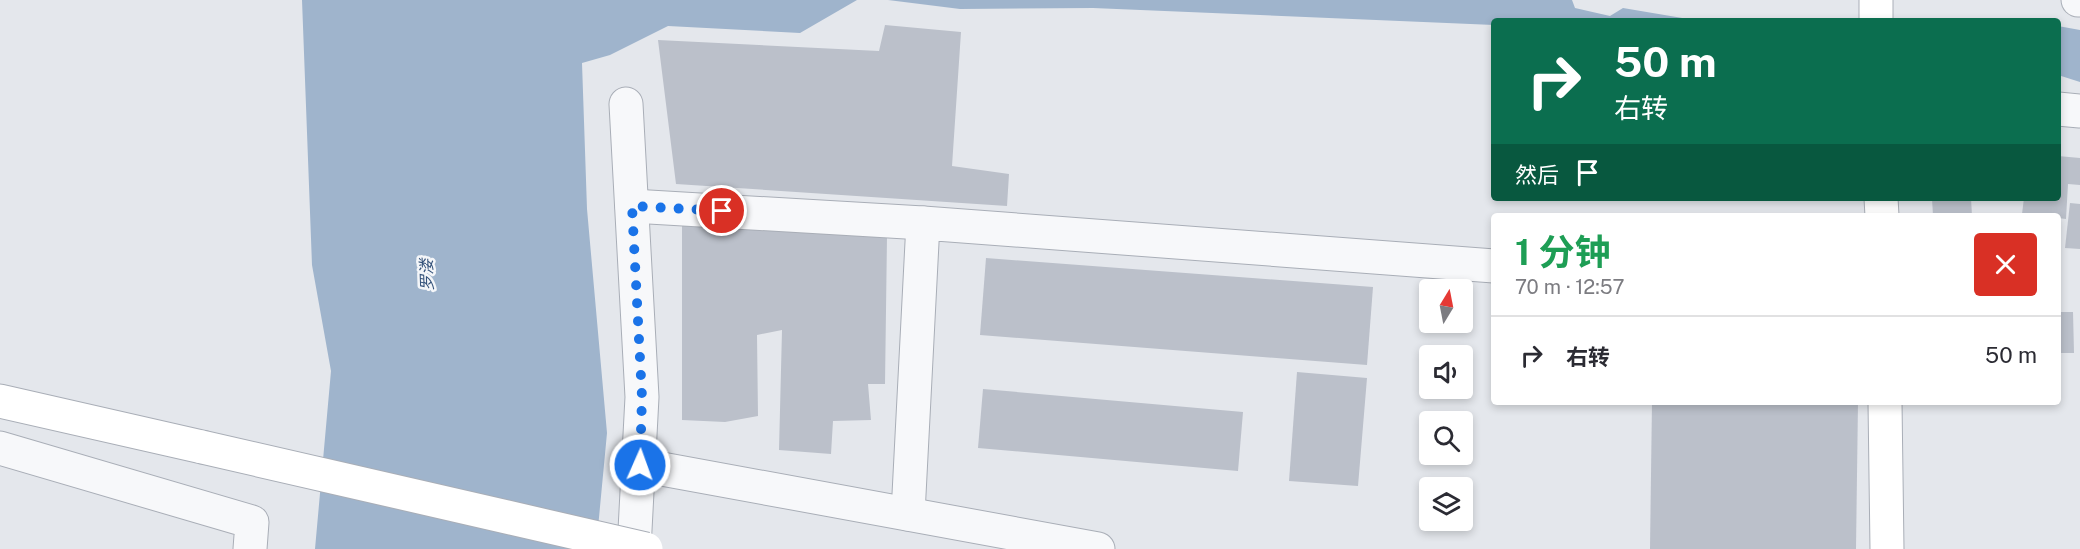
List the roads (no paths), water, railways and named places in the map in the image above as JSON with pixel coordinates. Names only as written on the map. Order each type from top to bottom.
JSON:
[{"type":"street","points":[[1876,0],[1876,18]]},
{"type":"street","points":[[626,104],[642,397],[634,549]]},
{"type":"street","points":[[2061,109],[2080,111]]},
{"type":"street","points":[[632,206],[923,223],[1491,266]]},
{"type":"street","points":[[908,514],[923,223]]},
{"type":"street","points":[[0,401],[646,549]]},
{"type":"street","points":[[1885,405],[1887,549]]},
{"type":"street","points":[[0,448],[252,522],[250,549]]},
{"type":"street","points":[[640,465],[1098,549]]},
{"type":"water","name":"罗溇","points":[[302,0],[857,0],[800,33],[668,26],[610,55],[582,63],[587,209],[607,433],[596,549],[315,549],[331,371],[312,265]]},
{"type":"water","points":[[888,0],[1572,0],[1575,8],[1610,16],[1623,8],[1682,18],[1491,18],[1491,25],[1093,8],[960,9]]},
{"type":"water","points":[[2061,27],[2080,30],[2080,82],[2061,76]]}]
